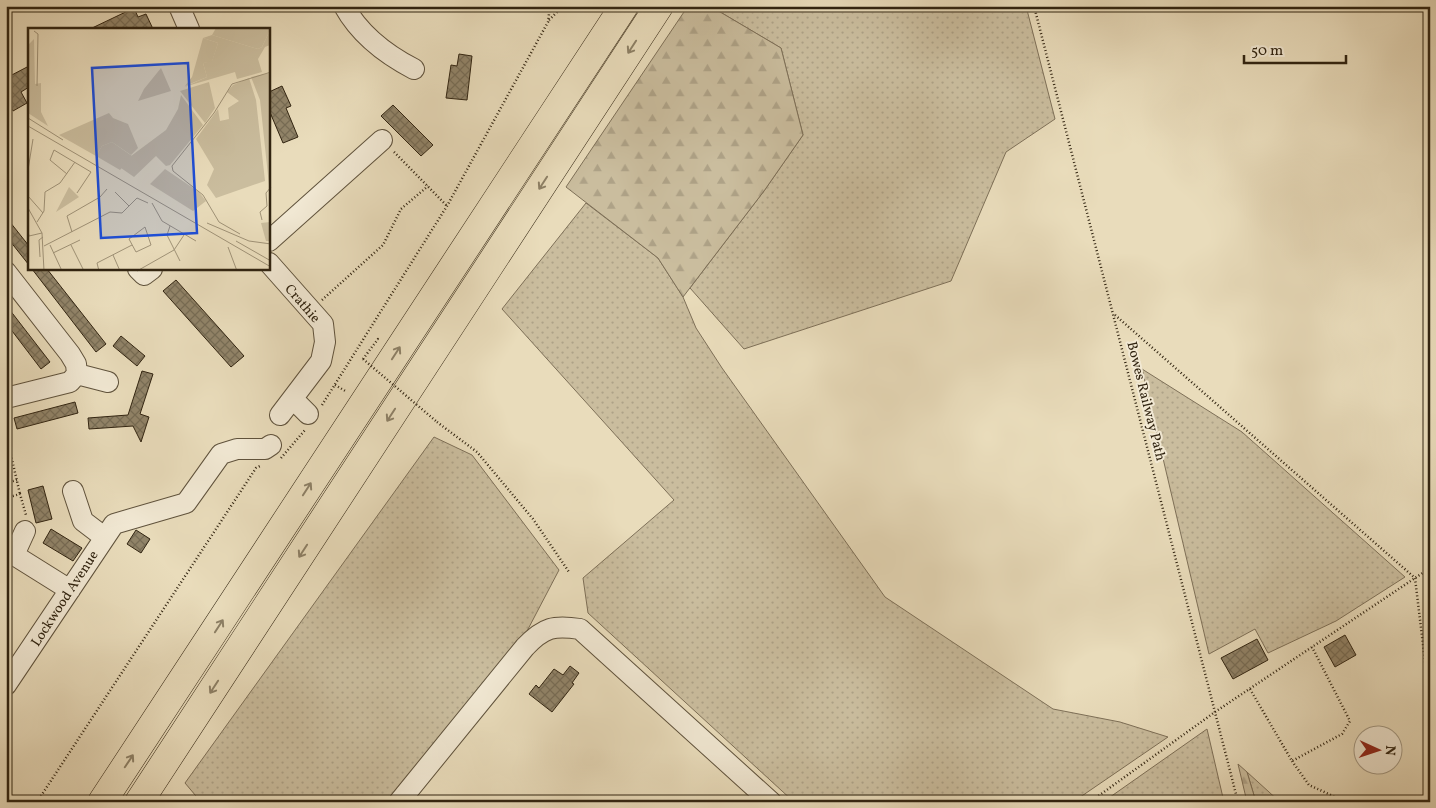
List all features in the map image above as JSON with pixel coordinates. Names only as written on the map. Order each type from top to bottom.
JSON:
[{"type":"highway","points":[[102,802],[624,6]]},
{"type":"highway","points":[[139,802],[659,6]]},
{"type":"street","points":[[179,6],[189,28]]},
{"type":"street","points":[[344,6],[372,42],[414,69]]},
{"type":"street","points":[[270,240],[382,140]]},
{"type":"street","name":"Crathie","points":[[270,264],[310,312],[323,324],[325,342],[321,360],[280,415]]},
{"type":"street","points":[[139,270],[144,275],[151,270]]},
{"type":"street","points":[[6,272],[70,354],[76,364],[77,374],[70,382],[6,398]]},
{"type":"street","points":[[77,374],[108,382]]},
{"type":"street","points":[[293,399],[312,416]]},
{"type":"street","name":"Lockwood Avenue","points":[[6,685],[104,536],[114,524],[186,503],[221,454],[237,449],[265,449],[273,452]]},
{"type":"street","name":"Lockwood Avenue","points":[[73,491],[83,521],[104,536]]},
{"type":"street","points":[[25,531],[10,555],[70,590]]},
{"type":"street","points":[[399,802],[525,647],[537,634],[557,626],[580,630],[771,802]]},
{"type":"path","points":[[548,22],[550,6]]},
{"type":"path","points":[[273,452],[284,458],[335,384],[447,206],[548,22],[563,6]]},
{"type":"path","name":"Bowes Railway Path","points":[[1034,6],[1238,802]]},
{"type":"path","points":[[382,140],[447,206]]},
{"type":"path","points":[[310,312],[383,244],[400,209],[428,186]]},
{"type":"path","points":[[1114,314],[1415,578],[1430,703]]},
{"type":"path","points":[[364,359],[438,422],[477,452],[533,519],[569,572]]},
{"type":"path","points":[[335,384],[346,393]]},
{"type":"path","points":[[6,434],[27,519],[25,531]]},
{"type":"path","points":[[38,802],[256,468],[263,465]]},
{"type":"path","points":[[6,483],[17,480]]},
{"type":"path","points":[[6,498],[20,494]]},
{"type":"path","points":[[1090,802],[1215,712],[1430,568]]},
{"type":"path","points":[[1292,761],[1342,734],[1350,721],[1312,647]]},
{"type":"path","points":[[1250,689],[1292,761],[1309,785],[1346,802]]},
{"type":"green space","points":[[688,6],[710,6],[781,48],[803,135],[764,191],[683,297],[658,258],[566,187]]},
{"type":"green space","points":[[710,6],[1026,6],[1055,119],[1006,152],[951,281],[744,349],[690,288],[764,191],[803,135],[781,48]]},
{"type":"green space","points":[[586,203],[658,258],[683,297],[696,328],[722,368],[885,597],[1053,709],[1120,722],[1168,737],[1073,802],[794,802],[588,613],[583,578],[674,500],[502,309]]},
{"type":"green space","points":[[1142,369],[1242,432],[1405,577],[1336,621],[1268,653],[1255,629],[1209,654]]},
{"type":"green space","points":[[434,437],[472,455],[559,570],[526,633],[387,802],[201,802],[185,783]]},
{"type":"green space","points":[[1207,729],[1224,802],[1103,802]]},
{"type":"green space","points":[[1238,764],[1247,772],[1256,802],[1247,802]]},
{"type":"green space","points":[[1247,772],[1280,802],[1256,802]]},
{"type":"building","points":[[134,8],[138,17],[146,14],[153,28],[92,28]]},
{"type":"building","points":[[459,54],[472,56],[467,100],[446,98],[451,65],[457,66]]},
{"type":"building","points":[[28,67],[28,88],[21,92],[27,103],[13,111],[6,99],[6,78]]},
{"type":"building","points":[[282,86],[291,106],[286,108],[298,137],[283,143],[270,112],[270,92]]},
{"type":"building","points":[[393,105],[433,145],[421,156],[381,116]]},
{"type":"building","points":[[6,217],[28,245],[28,264],[6,236]]},
{"type":"building","points":[[33,270],[48,270],[106,344],[96,352]]},
{"type":"building","points":[[176,280],[244,356],[231,367],[163,291]]},
{"type":"building","points":[[6,305],[50,362],[41,369],[6,323]]},
{"type":"building","points":[[121,336],[145,356],[137,366],[113,346]]},
{"type":"building","points":[[142,371],[153,374],[140,414],[149,417],[141,442],[133,426],[89,429],[88,418],[128,415]]},
{"type":"building","points":[[75,402],[78,413],[17,429],[14,418]]},
{"type":"building","points":[[43,486],[52,519],[36,523],[28,490]]},
{"type":"building","points":[[51,529],[82,548],[73,561],[43,543]]},
{"type":"building","points":[[136,530],[150,539],[141,553],[127,544]]},
{"type":"building","points":[[1345,635],[1356,655],[1335,667],[1324,647]]},
{"type":"building","points":[[1257,639],[1268,660],[1233,679],[1221,658]]},
{"type":"building","points":[[570,666],[579,673],[572,683],[574,684],[552,712],[529,694],[536,685],[539,688],[554,669],[563,675]]}]
